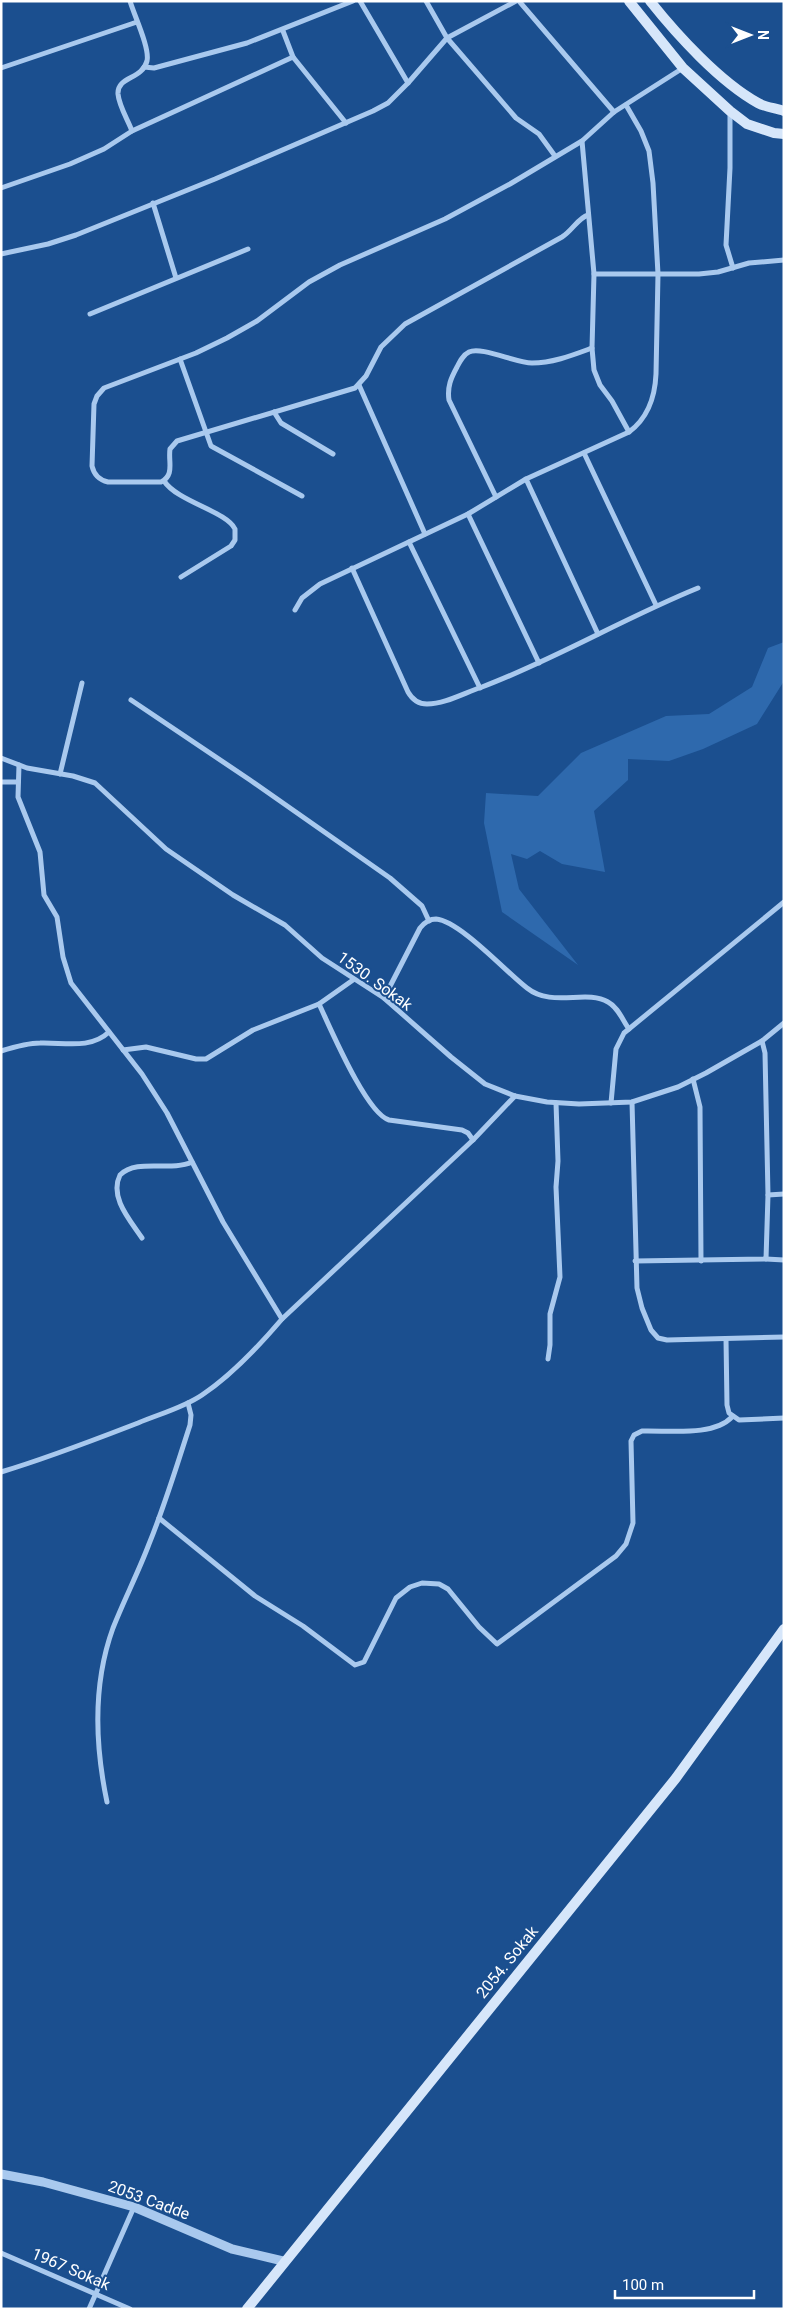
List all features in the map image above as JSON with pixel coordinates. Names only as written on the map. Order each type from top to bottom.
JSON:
[{"type":"main road","points":[[628,1],[683,68],[730,111],[747,124],[774,133],[784,134]]},
{"type":"main road","points":[[650,1],[710,66],[738,89],[759,104],[784,111]]},
{"type":"main road","name":"2054. Sokak","points":[[247,2309],[283,2261],[676,1778],[784,1629]]},
{"type":"street","points":[[144,67],[154,68],[247,44],[353,1]]},
{"type":"street","points":[[360,1],[408,83]]},
{"type":"street","points":[[426,1],[447,38],[516,118],[539,134],[555,156]]},
{"type":"street","points":[[1,254],[62,240],[346,123],[388,103],[447,38],[517,1],[614,112]]},
{"type":"street","points":[[131,2],[147,52],[144,67],[137,75],[123,82],[118,92],[132,131]]},
{"type":"street","points":[[1,68],[137,22]]},
{"type":"street","points":[[283,31],[293,57],[346,123]]},
{"type":"street","points":[[1,188],[95,153],[132,131],[293,57]]},
{"type":"street","points":[[588,215],[580,220],[571,231],[541,250],[405,324],[381,347],[366,376],[359,385],[350,390],[205,432],[174,443],[170,452],[170,474],[164,481],[158,483],[108,482],[97,477],[92,466],[94,404],[97,396],[104,388],[180,359],[227,338],[257,321],[309,282],[340,265],[445,219],[510,184],[582,141],[614,112],[683,68]]},
{"type":"street","points":[[295,610],[302,598],[311,590],[352,568],[468,514],[526,479],[629,432],[638,426],[646,415],[656,390],[658,274],[649,151],[641,131],[626,105]]},
{"type":"street","points":[[730,111],[730,168],[726,245],[733,268]]},
{"type":"street","points":[[582,141],[594,274],[592,348],[594,370],[600,385],[612,401],[629,432]]},
{"type":"street","points":[[153,203],[176,278]]},
{"type":"street","points":[[90,314],[248,249]]},
{"type":"street","points":[[594,274],[699,274],[718,272],[749,263],[784,260]]},
{"type":"street","points":[[496,496],[449,400],[449,383],[462,358],[467,353],[477,350],[496,356],[535,363],[554,360],[592,348]]},
{"type":"street","points":[[180,359],[209,443],[214,449],[302,496]]},
{"type":"street","points":[[359,385],[425,534]]},
{"type":"street","points":[[274,412],[281,423],[333,454]]},
{"type":"street","points":[[584,453],[656,605]]},
{"type":"street","points":[[526,479],[598,634]]},
{"type":"street","points":[[164,481],[171,490],[223,519],[235,530],[235,540],[231,546],[181,577]]},
{"type":"street","points":[[468,514],[539,663]]},
{"type":"street","points":[[409,542],[480,688]]},
{"type":"street","points":[[352,568],[413,699],[420,703],[429,704],[480,688],[539,663],[656,605],[698,588]]},
{"type":"street","points":[[60,774],[82,683]]},
{"type":"street","points":[[131,700],[390,878],[422,906],[429,921]]},
{"type":"street","name":"1530. Sokak","points":[[1,758],[19,765],[73,776],[95,783],[166,849],[233,895],[285,925],[322,958],[353,980],[384,998],[485,1084],[515,1096],[556,1102],[632,1102],[658,1094],[693,1079],[762,1041],[784,1023]]},
{"type":"street","points":[[19,765],[18,797],[40,852],[44,895],[57,917],[63,957],[71,984],[123,1050],[167,1113],[223,1222],[282,1319]]},
{"type":"street","points":[[1,782],[18,782]]},
{"type":"street","points":[[611,1103],[616,1049],[621,1038],[629,1029],[784,902]]},
{"type":"street","points":[[384,998],[420,928],[429,921],[438,919],[451,925],[535,994],[551,998],[600,999],[610,1002],[629,1029]]},
{"type":"street","points":[[123,1050],[151,1047],[196,1059],[206,1058],[253,1030],[319,1004],[353,980]]},
{"type":"street","points":[[319,1004],[343,1056],[382,1117],[389,1120],[462,1130],[468,1133],[473,1140]]},
{"type":"street","points":[[1,1051],[41,1043],[64,1045],[89,1043],[102,1038],[109,1032]]},
{"type":"street","points":[[762,1041],[765,1053],[768,1194],[766,1259]]},
{"type":"street","points":[[693,1079],[700,1106],[701,1262]]},
{"type":"street","points":[[1,1472],[117,1431],[188,1403],[202,1395],[227,1375],[264,1340],[282,1319],[473,1140],[515,1096]]},
{"type":"street","points":[[548,1359],[550,1314],[560,1277],[556,1204],[556,1102]]},
{"type":"street","points":[[632,1102],[635,1261],[639,1298],[646,1319],[655,1336],[667,1340],[784,1337]]},
{"type":"street","points":[[142,1238],[122,1208],[117,1194],[120,1175],[135,1167],[175,1167],[192,1162]]},
{"type":"street","points":[[768,1194],[784,1194]]},
{"type":"street","points":[[635,1261],[784,1260]]},
{"type":"street","points":[[726,1338],[727,1405],[732,1417],[739,1420],[784,1418]]},
{"type":"street","points":[[107,1802],[98,1743],[98,1709],[103,1666],[113,1628],[159,1518],[190,1425],[191,1415],[188,1403]]},
{"type":"street","points":[[159,1518],[234,1580],[303,1626],[352,1664],[360,1665],[364,1662],[396,1598],[410,1587],[422,1583],[439,1584],[448,1589],[479,1627],[497,1644],[616,1556],[626,1544],[633,1523],[631,1441],[634,1434],[642,1431],[710,1429],[723,1425],[732,1417]]},
{"type":"street","name":"2053 Cadde","points":[[1,2174],[43,2182],[134,2208],[232,2249],[283,2261]]},
{"type":"street","points":[[89,2309],[134,2208]]},
{"type":"street","name":"1967 Sokak","points":[[1,2253],[130,2309]]},
{"type":"shaded area","points":[[784,642],[784,681],[757,724],[703,749],[669,761],[628,759],[628,780],[594,811],[605,872],[562,864],[540,851],[527,859],[511,854],[519,889],[578,965],[502,912],[484,823],[486,793],[538,796],[581,753],[666,716],[709,714],[752,687],[768,648]]}]
